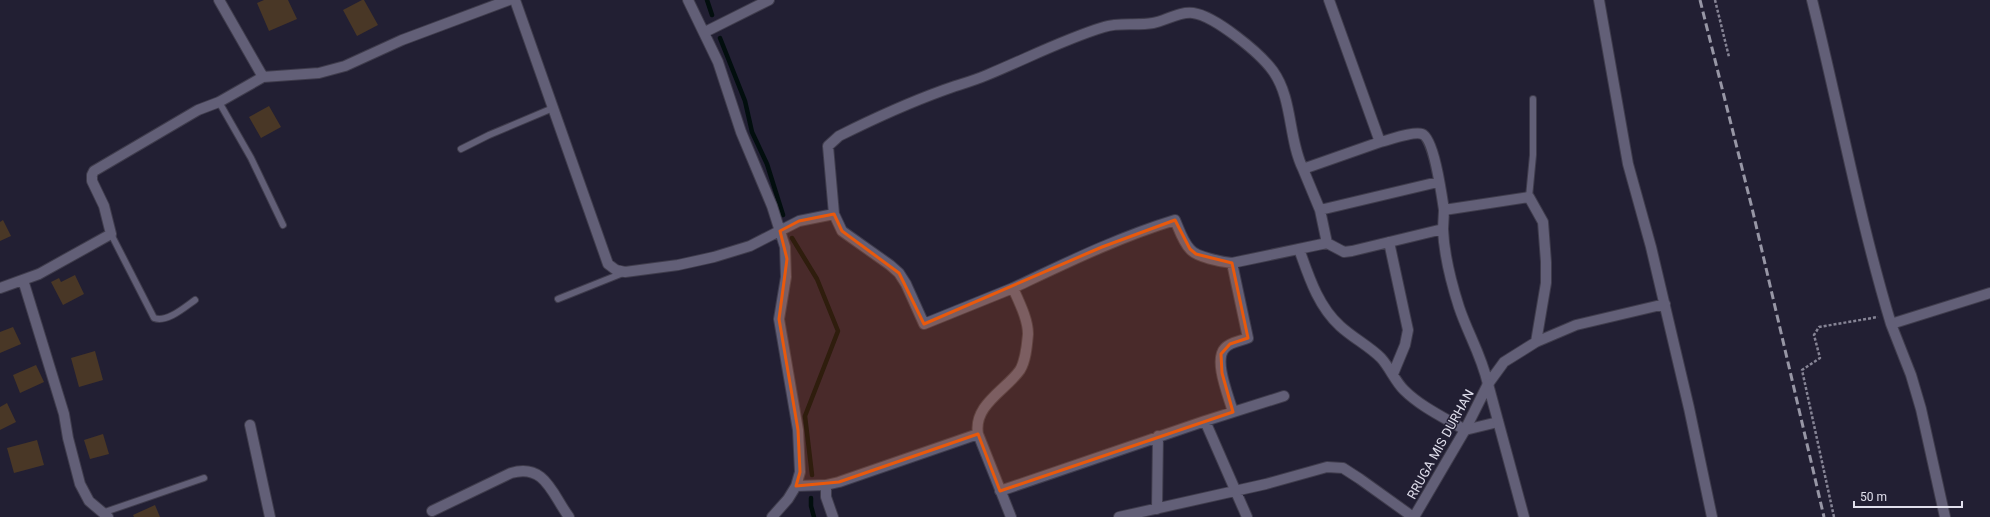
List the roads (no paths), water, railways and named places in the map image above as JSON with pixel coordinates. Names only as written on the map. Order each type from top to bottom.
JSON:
[{"type":"street","points":[[219,0],[263,77]]},
{"type":"street","points":[[0,288],[23,280],[64,261],[111,234],[106,212],[92,181],[94,171],[198,110],[219,102],[263,77],[319,73],[345,66],[402,40],[508,0]]},
{"type":"street","points":[[515,0],[608,264],[616,270],[625,272],[678,265],[714,257],[750,246],[799,221],[834,214]]},
{"type":"street","points":[[688,0],[705,32],[718,62],[741,132],[758,170],[780,231],[787,259],[780,319],[798,430],[800,472],[796,486],[788,499],[772,517]]},
{"type":"street","points":[[705,32],[769,0]]},
{"type":"street","points":[[1328,0],[1380,142]]},
{"type":"street","points":[[1599,0],[1628,164],[1665,304],[1690,408],[1712,517]]},
{"type":"street","points":[[1812,0],[1832,78],[1863,220],[1890,320],[1911,375],[1921,409],[1945,517]]},
{"type":"street","points":[[1327,243],[1320,210],[1296,152],[1285,97],[1280,83],[1272,70],[1254,52],[1206,15],[1192,13],[1154,23],[1106,26],[988,75],[924,98],[838,136],[828,146],[834,214],[842,231],[899,273],[906,284],[924,324],[1013,288],[1102,247],[1175,220],[1190,249],[1196,254],[1232,263],[1327,243],[1344,252],[1443,229]]},
{"type":"street","points":[[1302,169],[1380,142],[1422,134],[1430,142],[1444,210],[1444,244],[1459,307],[1484,363],[1488,384],[1524,517]]},
{"type":"street","points":[[1320,210],[1438,182]]},
{"type":"street","points":[[1444,210],[1530,198],[1543,222],[1546,262],[1546,283],[1536,342]]},
{"type":"street","points":[[1389,242],[1408,330],[1405,345],[1393,374]]},
{"type":"street","points":[[1299,249],[1315,292],[1326,310],[1340,326],[1372,349],[1393,374],[1403,389],[1414,399],[1465,430],[1498,422]]},
{"type":"street","points":[[1232,263],[1248,338],[1230,344],[1224,348],[1220,354],[1222,373],[1233,412]]},
{"type":"street","points":[[23,280],[64,414],[70,450],[80,484],[89,501],[105,515]]},
{"type":"street","points":[[1011,517],[978,434],[977,426],[981,412],[1020,369],[1025,358],[1028,333],[1024,317],[1013,288]]},
{"type":"street","points":[[1890,320],[1990,293]]},
{"type":"street","name":"RRUGA MIS DURHAN","points":[[1414,517],[1465,430],[1488,384],[1504,362],[1536,342],[1576,325],[1665,304]]},
{"type":"street","points":[[1000,491],[1204,420],[1284,396]]},
{"type":"street","points":[[1204,420],[1248,517]]},
{"type":"street","points":[[250,425],[270,517]]},
{"type":"street","points":[[796,486],[826,485],[978,434]]},
{"type":"street","points":[[1157,509],[1158,436]]},
{"type":"street","points":[[1119,517],[1147,514],[1157,509],[1266,484],[1327,466],[1343,468],[1414,517]]},
{"type":"street","points":[[432,511],[522,469],[533,471],[544,479],[569,517]]},
{"type":"street","points":[[826,485],[826,497],[833,517]]},
{"type":"lane","points":[[1530,198],[1533,155],[1533,99]]},
{"type":"lane","points":[[219,102],[250,158],[283,225]]},
{"type":"lane","points":[[461,149],[489,135],[553,108]]},
{"type":"lane","points":[[111,234],[154,318],[159,320],[169,317],[195,300]]},
{"type":"lane","points":[[558,299],[625,272]]},
{"type":"lane","points":[[105,515],[204,478]]},
{"type":"waterway","points":[[707,0],[712,15]]},
{"type":"waterway","points":[[720,38],[745,101],[752,132],[767,164],[783,215]]},
{"type":"waterway","points":[[792,238],[817,279],[838,331],[805,416],[812,475]]},
{"type":"waterway","points":[[811,498],[811,506],[814,517]]},
{"type":"railway","points":[[1700,0],[1752,208],[1824,517]]}]
